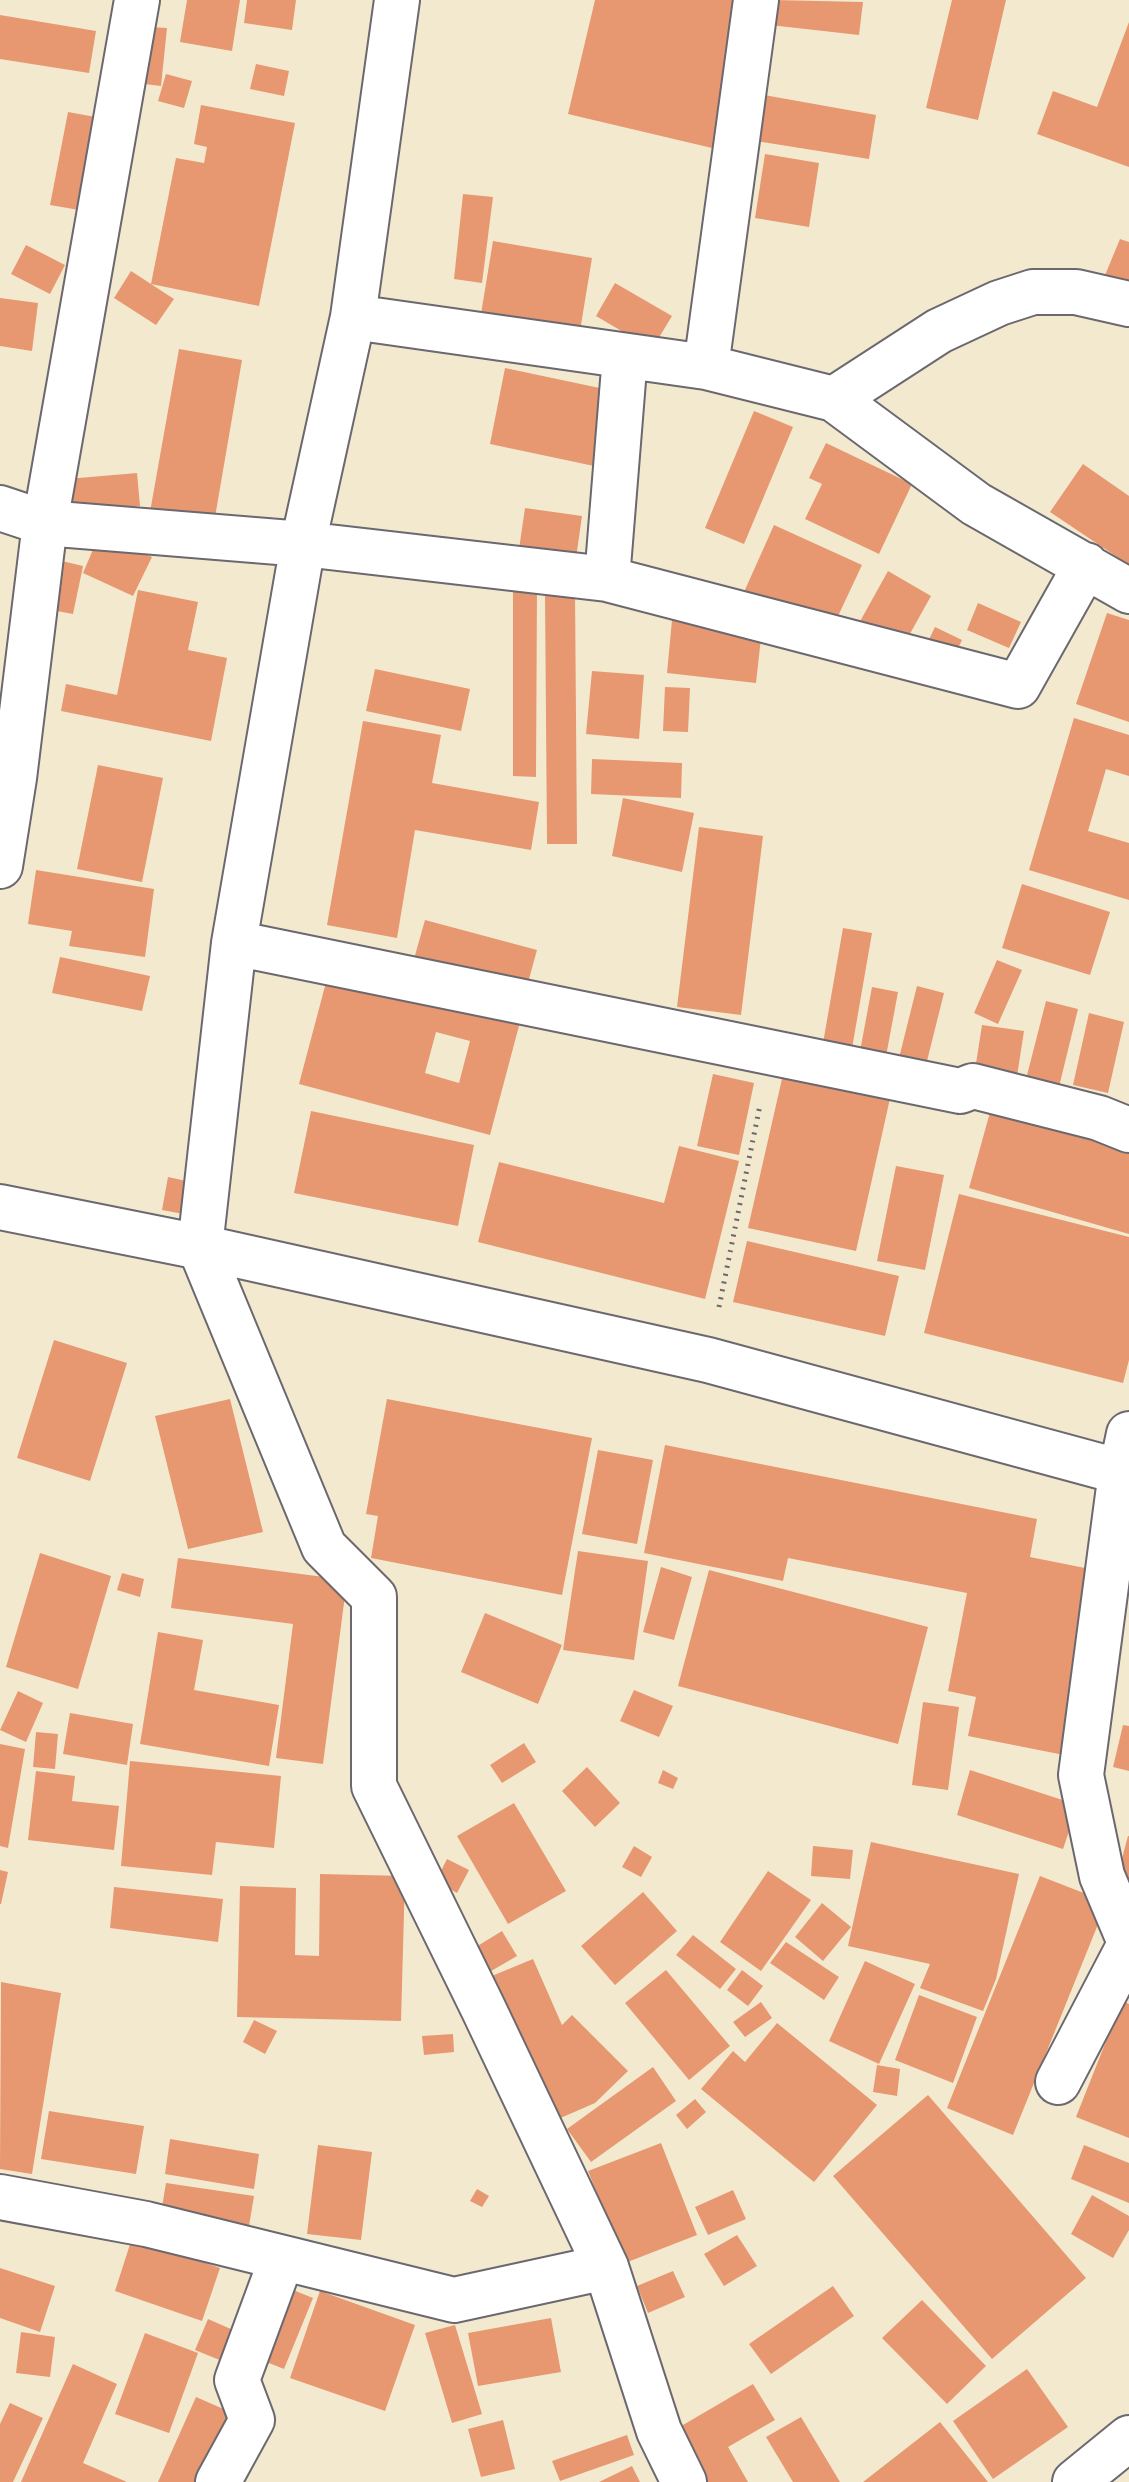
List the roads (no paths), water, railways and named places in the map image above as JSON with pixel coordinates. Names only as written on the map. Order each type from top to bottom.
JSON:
[{"type":"street","points":[[0,866],[14,778],[45,523],[137,0]]},
{"type":"street","points":[[397,0],[353,317],[303,544],[234,943],[200,1247],[324,1547],[374,1597],[374,1786],[606,2267],[659,2431],[684,2482]]},
{"type":"street","points":[[706,367],[756,0]]},
{"type":"street","points":[[834,399],[939,331],[1022,295],[1076,292],[1129,304]]},
{"type":"street","points":[[353,317],[706,367],[834,399],[976,504],[1129,591]]},
{"type":"street","points":[[607,579],[625,356]]},
{"type":"street","points":[[0,508],[45,523],[303,544],[607,579],[1018,686],[1086,565]]},
{"type":"street","points":[[234,943],[960,1091],[973,1086],[1099,1118],[1129,1130]]},
{"type":"street","points":[[0,1207],[200,1247],[708,1360],[1126,1460],[1081,1775],[1102,1876],[1129,1943],[1058,2082]]},
{"type":"street","points":[[0,2197],[146,2224],[454,2300],[606,2267]]},
{"type":"street","points":[[218,2482],[252,2420],[237,2380],[282,2258]]},
{"type":"street","points":[[1075,2482],[1129,2438]]}]
